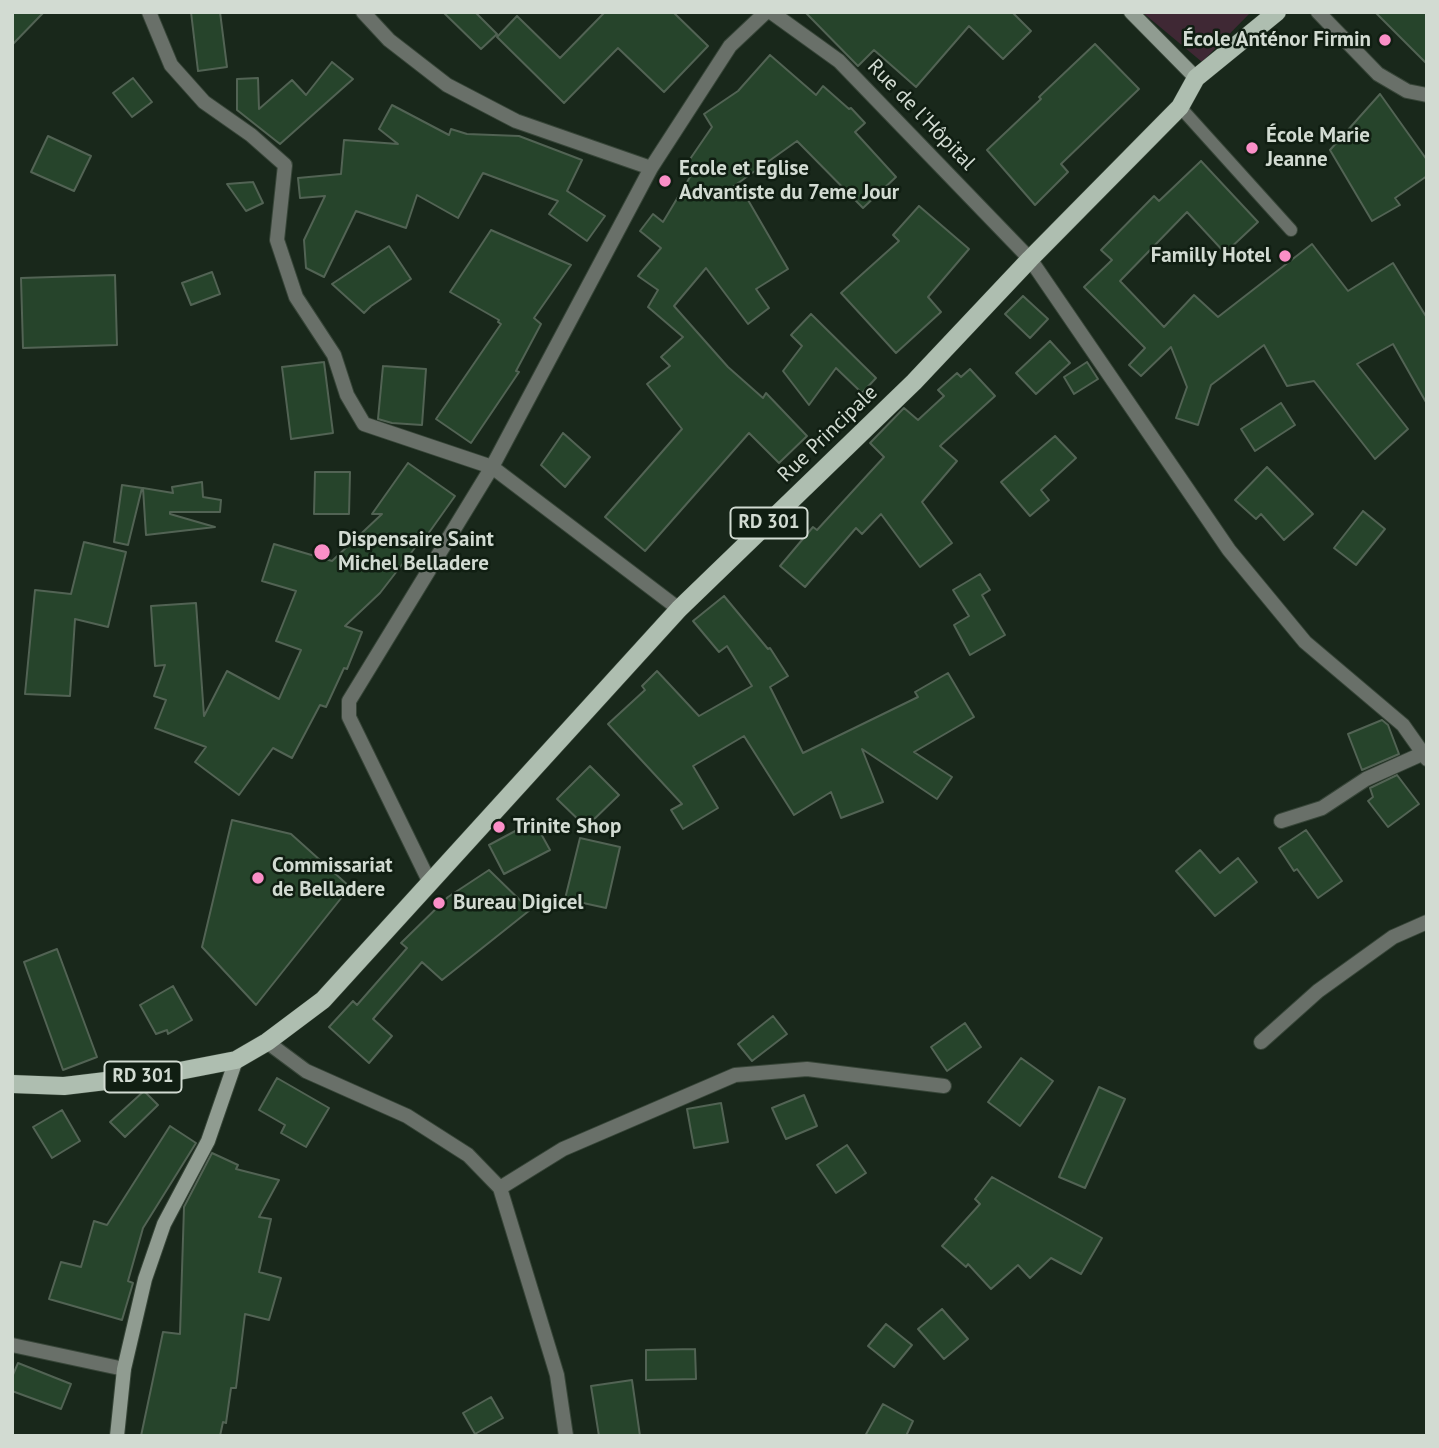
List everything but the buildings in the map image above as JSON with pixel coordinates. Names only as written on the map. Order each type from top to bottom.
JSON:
[{"type":"main road","name":"Rue Principale","points":[[267,1042],[323,1000],[679,609],[914,382],[1030,259],[1180,107],[1196,78],[1277,12]]},
{"type":"main road","name":"RD 301","points":[[12,1084],[64,1086],[164,1074],[236,1060],[267,1042]]},
{"type":"street","points":[[149,12],[171,65],[204,102],[251,135],[285,165],[277,240],[296,297],[334,355],[347,395],[365,424],[492,467],[679,609]]},
{"type":"street","points":[[363,12],[389,40],[447,85],[516,121],[652,168]]},
{"type":"street","points":[[430,883],[349,717],[349,701],[492,467],[652,168],[730,46],[769,12]]},
{"type":"street","name":"Rue de l'Hôpital","points":[[769,12],[839,61],[1030,259],[1229,550],[1305,642],[1403,725],[1425,756]]},
{"type":"street","points":[[1131,12],[1196,78]]},
{"type":"street","points":[[1318,12],[1378,74],[1407,91],[1427,95]]},
{"type":"street","points":[[1281,821],[1322,808],[1366,779],[1425,756]]},
{"type":"street","points":[[1261,1042],[1318,991],[1393,937],[1427,922]]},
{"type":"street","points":[[267,1042],[306,1070],[407,1116],[468,1155],[500,1188],[557,1375],[566,1436]]},
{"type":"street","points":[[117,1436],[124,1369],[145,1279],[164,1224],[208,1141],[236,1060]]},
{"type":"street","points":[[500,1188],[563,1149],[735,1075],[807,1069],[944,1086]]},
{"type":"street","points":[[12,1345],[124,1369]]},
{"type":"lane","points":[[1180,107],[1291,230]]},
{"type":"shaded area","points":[[1142,12],[1251,12],[1202,62]]},
{"type":"place","name":"École Anténor Firmin","points":[[1385,40]]},
{"type":"place","name":"École Marie Jeanne","points":[[1252,148]]},
{"type":"place","name":"Ecole et Eglise Advantiste du 7eme Jour","points":[[665,181]]},
{"type":"place","name":"Familly Hotel","points":[[1285,256]]},
{"type":"place","name":"Dispensaire Saint Michel Belladere","points":[[322,552]]},
{"type":"place","name":"Trinite Shop","points":[[499,827]]},
{"type":"place","name":"Commissariat de Belladere","points":[[258,878]]},
{"type":"place","name":"Bureau Digicel","points":[[439,903]]}]
